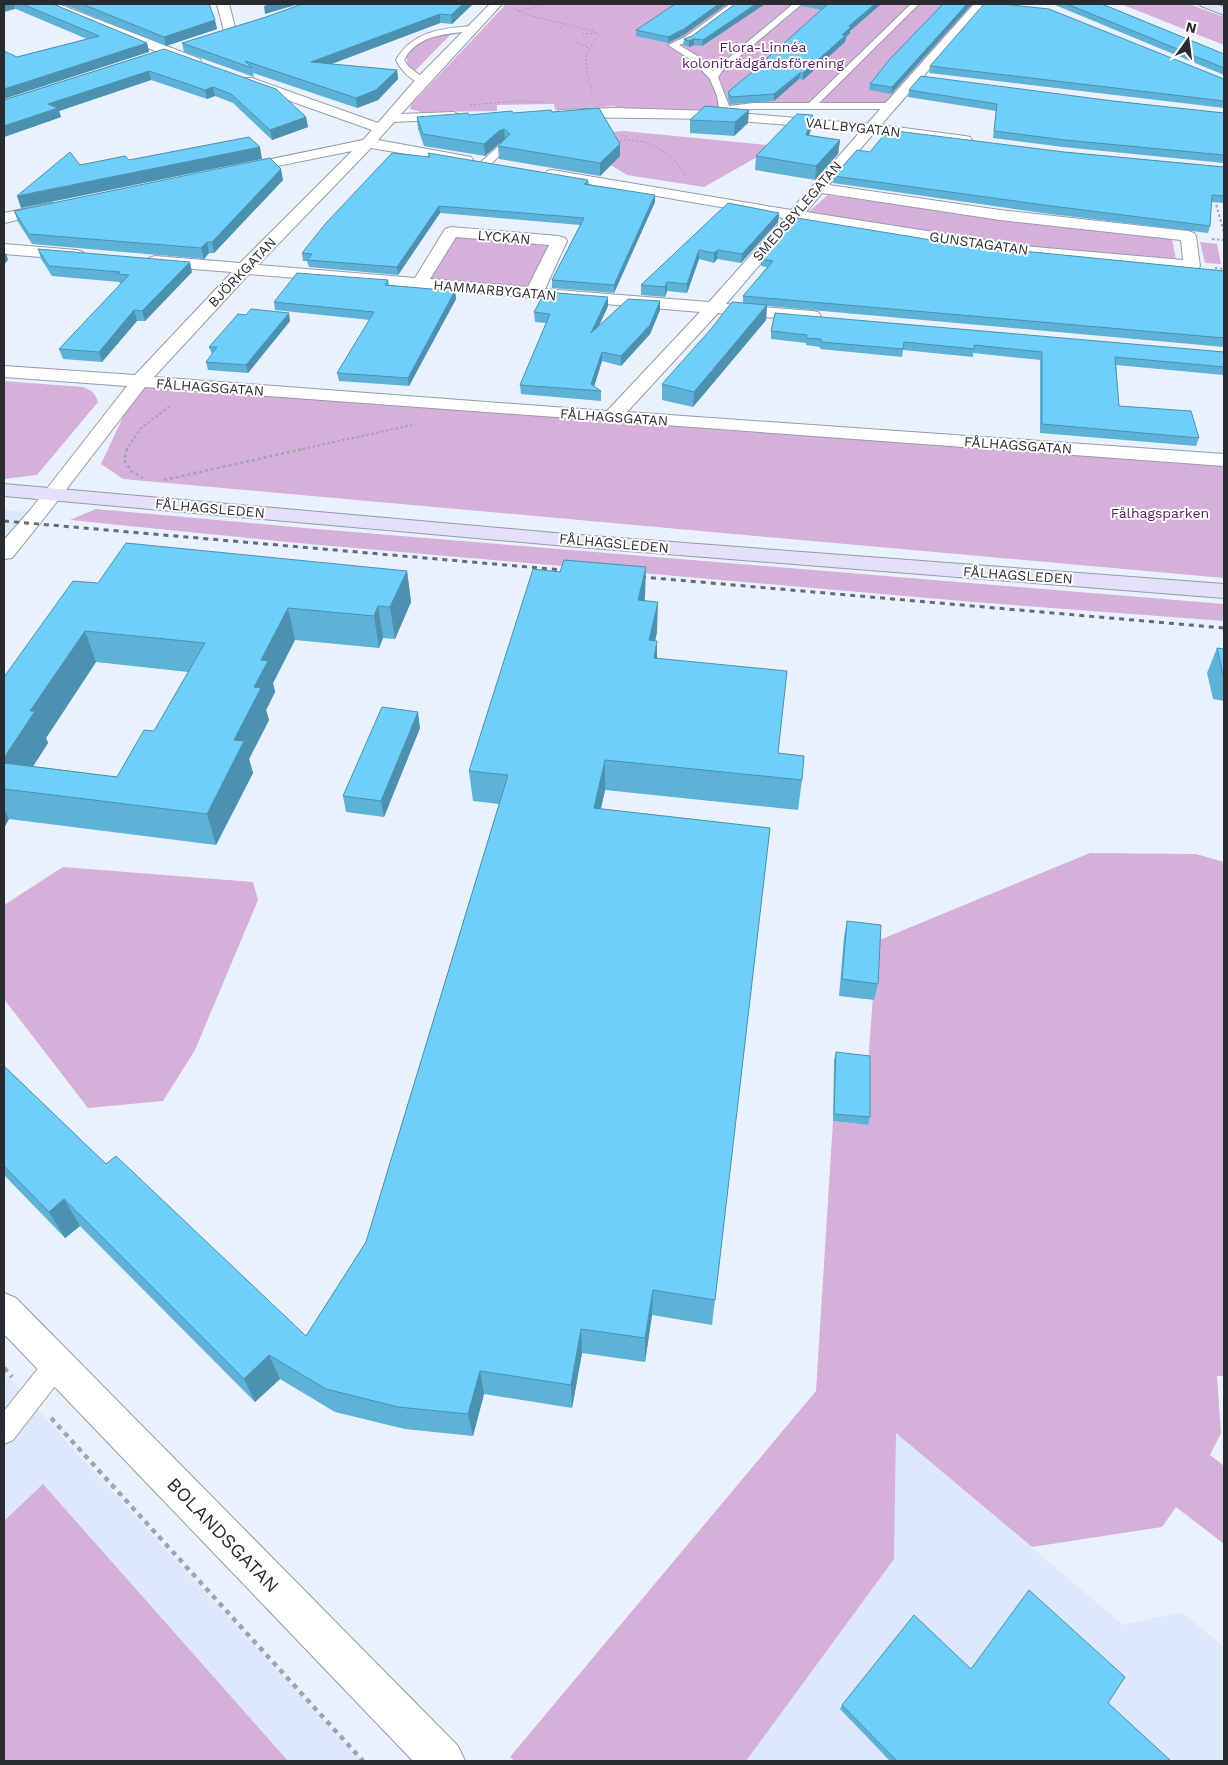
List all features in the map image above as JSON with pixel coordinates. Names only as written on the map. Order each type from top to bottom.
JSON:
[{"type":"main road","points":[[1205,4],[1224,11]]},
{"type":"main road","name":"FÅLHAGSLEDEN","points":[[4,490],[566,540],[1224,591]]},
{"type":"street","points":[[48,4],[204,66]]},
{"type":"street","points":[[224,4],[230,31]]},
{"type":"street","name":"BJÖRKGATAN","points":[[4,553],[53,494],[140,381],[244,269],[368,143],[422,81],[496,4]]},
{"type":"street","name":"SMEDSBYLEGATAN","points":[[612,417],[713,308],[980,4]]},
{"type":"street","points":[[68,12],[85,7]]},
{"type":"street","points":[[148,58],[184,46]]},
{"type":"street","points":[[231,76],[385,123],[470,110]]},
{"type":"street","points":[[917,77],[936,80]]},
{"type":"street","name":"VALLBYGATAN","points":[[547,108],[597,112],[725,112],[977,142]]},
{"type":"street","points":[[224,173],[368,143],[505,166]]},
{"type":"street","name":"GUNSTAGATAN","points":[[534,171],[1023,251],[1192,266],[1188,236],[1000,215],[817,188]]},
{"type":"street","points":[[4,218],[61,206]]},
{"type":"street","name":"LYCKAN","points":[[419,284],[451,232],[559,241],[534,293]]},
{"type":"street","points":[[4,249],[96,256]]},
{"type":"street","name":"HAMMARBYGATAN","points":[[135,260],[831,318]]},
{"type":"street","name":"FÅLHAGSGATAN","points":[[4,371],[612,417],[1224,460]]},
{"type":"street","name":"BOLANDSGATAN","points":[[4,1310],[443,1761]]},
{"type":"lane","points":[[672,45],[688,39],[734,4]]},
{"type":"lane","points":[[714,77],[719,69],[798,4]]},
{"type":"lane","points":[[811,106],[915,4]]},
{"type":"lane","points":[[422,81],[405,69],[400,60],[403,51],[411,43],[448,30],[473,28]]},
{"type":"lane","points":[[672,45],[694,57],[708,69],[720,85],[725,112],[754,106],[890,106]]},
{"type":"lane","points":[[486,163],[504,146]]},
{"type":"lane","points":[[4,1431],[57,1364]]},
{"type":"path","points":[[518,11],[547,4]]},
{"type":"path","points":[[513,8],[536,17],[568,23],[599,35],[585,57],[597,112]]},
{"type":"path","points":[[560,30],[560,27],[568,23]]},
{"type":"path","points":[[582,34],[596,33]]},
{"type":"path","points":[[576,42],[589,48]]},
{"type":"path","points":[[470,110],[518,101],[547,108]]},
{"type":"path","points":[[609,142],[624,139],[639,140],[654,144],[664,150],[679,163],[690,187],[689,197]]},
{"type":"path","points":[[1213,195],[1224,233]]},
{"type":"path","points":[[149,480],[131,471],[124,460],[125,453],[139,429],[172,405]]},
{"type":"path","points":[[156,482],[416,424]]},
{"type":"path","points":[[162,483],[167,484]]},
{"type":"path","points":[[4,1368],[363,1761]]},
{"type":"shaded area","points":[[4,510],[38,513],[7,549],[4,549]]},
{"type":"shaded area","points":[[4,1373],[21,1392],[361,1761],[4,1761]]},
{"type":"shaded area","points":[[896,1432],[1123,1625],[1182,1612],[1224,1647],[1224,1761],[735,1761],[894,1559]]},
{"type":"green space","name":"Flora-Linnéa koloniträdgårdsförening","points":[[506,4],[980,4],[890,106],[754,106],[724,116],[617,111],[615,106],[555,110],[554,104],[497,105],[497,111],[421,112],[410,109],[411,105]]},
{"type":"green space","points":[[1121,4],[1189,4],[1224,17],[1224,45]]},
{"type":"green space","points":[[454,31],[414,72],[407,65],[407,52],[423,41]]},
{"type":"green space","points":[[624,131],[777,146],[704,187],[627,175],[609,164],[522,139]]},
{"type":"green space","points":[[828,195],[997,219],[1172,239],[1176,260],[1024,247],[806,214]]},
{"type":"green space","points":[[451,232],[559,241],[534,293],[419,284]]},
{"type":"green space","points":[[1200,242],[1217,244],[1221,264],[1205,263]]},
{"type":"green space","points":[[4,381],[82,387],[88,389],[96,396],[98,402],[37,475],[4,479]]},
{"type":"green space","name":"Fålhagsparken","points":[[140,381],[1224,460],[1224,578],[123,479],[101,464]]},
{"type":"green space","points":[[96,509],[1224,604],[1224,621],[974,602],[309,544],[70,520]]},
{"type":"green space","points":[[1090,853],[1196,854],[1224,862],[1224,1376],[1217,1376],[1221,1433],[1210,1455],[1224,1466],[1224,1544],[1176,1507],[1162,1527],[1032,1547],[896,1433],[894,1559],[746,1761],[515,1761],[510,1757],[816,1391],[833,1121],[868,1125],[868,1064],[877,941]]},
{"type":"green space","points":[[63,867],[253,882],[258,900],[195,1050],[163,1101],[88,1108],[4,999],[4,905]]},
{"type":"green space","points":[[43,1484],[288,1761],[4,1761],[4,1521]]},
{"type":"building","points":[[22,4],[53,4],[147,43],[4,89],[4,51],[17,57],[99,36]]},
{"type":"building","points":[[82,4],[209,4],[215,20],[164,37]]},
{"type":"building","points":[[302,4],[463,4],[451,15],[440,14],[311,62],[397,70],[376,90],[356,98],[245,61],[252,68],[182,43]]},
{"type":"building","points":[[675,4],[719,4],[684,29],[668,37],[636,30]]},
{"type":"building","points":[[735,4],[756,4],[703,40],[694,39],[689,41],[684,39],[692,36]]},
{"type":"building","points":[[828,4],[875,4],[849,26],[851,27],[842,35],[846,35],[803,73],[800,73],[774,94],[731,97],[728,92],[768,59],[766,59]]},
{"type":"building","points":[[943,4],[967,4],[892,87],[870,84],[889,60]]},
{"type":"building","points":[[984,4],[1049,9],[1224,79],[1224,101],[930,66]]},
{"type":"building","points":[[1067,4],[1102,4],[1224,54],[1224,68]]},
{"type":"building","points":[[164,49],[276,89],[306,117],[270,130],[231,94],[213,87],[205,90],[149,71],[48,104],[58,108],[4,126],[4,100]]},
{"type":"building","points":[[921,76],[1113,101],[1224,113],[1224,155],[1065,140],[994,131],[997,104],[909,90]]},
{"type":"building","points":[[705,106],[749,110],[735,122],[690,120]]},
{"type":"building","points":[[599,108],[620,144],[600,163],[498,146],[510,134],[504,129],[484,144],[423,134],[417,117],[512,111],[513,113],[551,110],[552,112]]},
{"type":"building","points":[[797,114],[813,115],[806,135],[840,140],[816,166],[756,156]]},
{"type":"building","points":[[888,130],[1064,152],[1224,167],[1224,196],[1212,195],[1210,226],[834,176],[857,150],[870,152]]},
{"type":"building","points":[[249,137],[260,147],[17,196],[70,152],[80,165],[125,156],[129,160]]},
{"type":"building","points":[[392,153],[430,157],[428,153],[588,180],[584,184],[655,195],[614,285],[552,280],[584,218],[439,206],[397,267],[307,260],[312,254],[302,253],[326,223]]},
{"type":"building","points":[[270,158],[281,169],[212,242],[207,242],[201,248],[29,234],[14,211]]},
{"type":"building","points":[[728,203],[779,213],[742,254],[718,250],[714,253],[699,250],[687,284],[667,282],[665,287],[641,285]]},
{"type":"building","points":[[797,218],[962,245],[1224,271],[1224,338],[743,296],[773,261],[761,259]]},
{"type":"building","points":[[38,249],[190,262],[142,311],[134,310],[99,352],[59,349],[129,275],[117,274],[120,272],[49,266]]},
{"type":"building","points":[[297,273],[388,280],[385,285],[455,291],[408,378],[337,373],[374,312],[274,302]]},
{"type":"building","points":[[545,292],[608,297],[591,333],[628,299],[660,301],[650,325],[621,356],[602,352],[591,384],[601,391],[520,385],[550,314],[534,312]]},
{"type":"building","points":[[732,302],[767,305],[694,392],[662,384],[711,329]]},
{"type":"building","points":[[251,309],[289,313],[246,365],[206,362],[217,347],[209,347],[238,314],[246,315]]},
{"type":"building","points":[[775,313],[1224,352],[1224,367],[1115,357],[1119,406],[1191,411],[1199,438],[1042,424],[1042,352],[974,345],[974,349],[904,342],[903,349],[821,342],[821,339],[806,338],[807,335],[771,331]]},
{"type":"building","points":[[126,543],[407,571],[390,607],[378,606],[374,616],[288,608],[261,660],[268,661],[254,687],[261,688],[234,740],[244,741],[207,814],[4,789],[4,763],[117,777],[144,730],[154,731],[205,643],[85,631],[30,711],[35,711],[4,758],[4,677],[73,581],[98,583]]},
{"type":"building","points":[[564,560],[646,567],[638,600],[658,602],[649,640],[657,641],[654,658],[787,671],[778,753],[804,756],[802,780],[605,760],[594,808],[770,828],[715,1300],[653,1290],[645,1338],[581,1329],[571,1385],[480,1371],[468,1414],[398,1407],[326,1389],[269,1355],[244,1379],[64,1199],[49,1212],[4,1166],[4,1066],[106,1164],[116,1156],[306,1336],[366,1242],[508,775],[469,771],[533,569],[560,572]]},
{"type":"building","points":[[1217,648],[1224,649],[1224,675],[1223,675]]},
{"type":"building","points":[[382,707],[418,712],[381,801],[343,796]]},
{"type":"building","points":[[847,921],[881,925],[878,984],[842,979]]},
{"type":"building","points":[[836,1052],[870,1056],[870,1117],[834,1114]]},
{"type":"building","points":[[1029,1590],[1125,1677],[1108,1703],[1171,1761],[897,1761],[842,1705],[914,1615],[971,1669]]},
{"type":"railway","points":[[4,521],[574,571]]},
{"type":"railway","points":[[631,576],[1224,628]]}]
